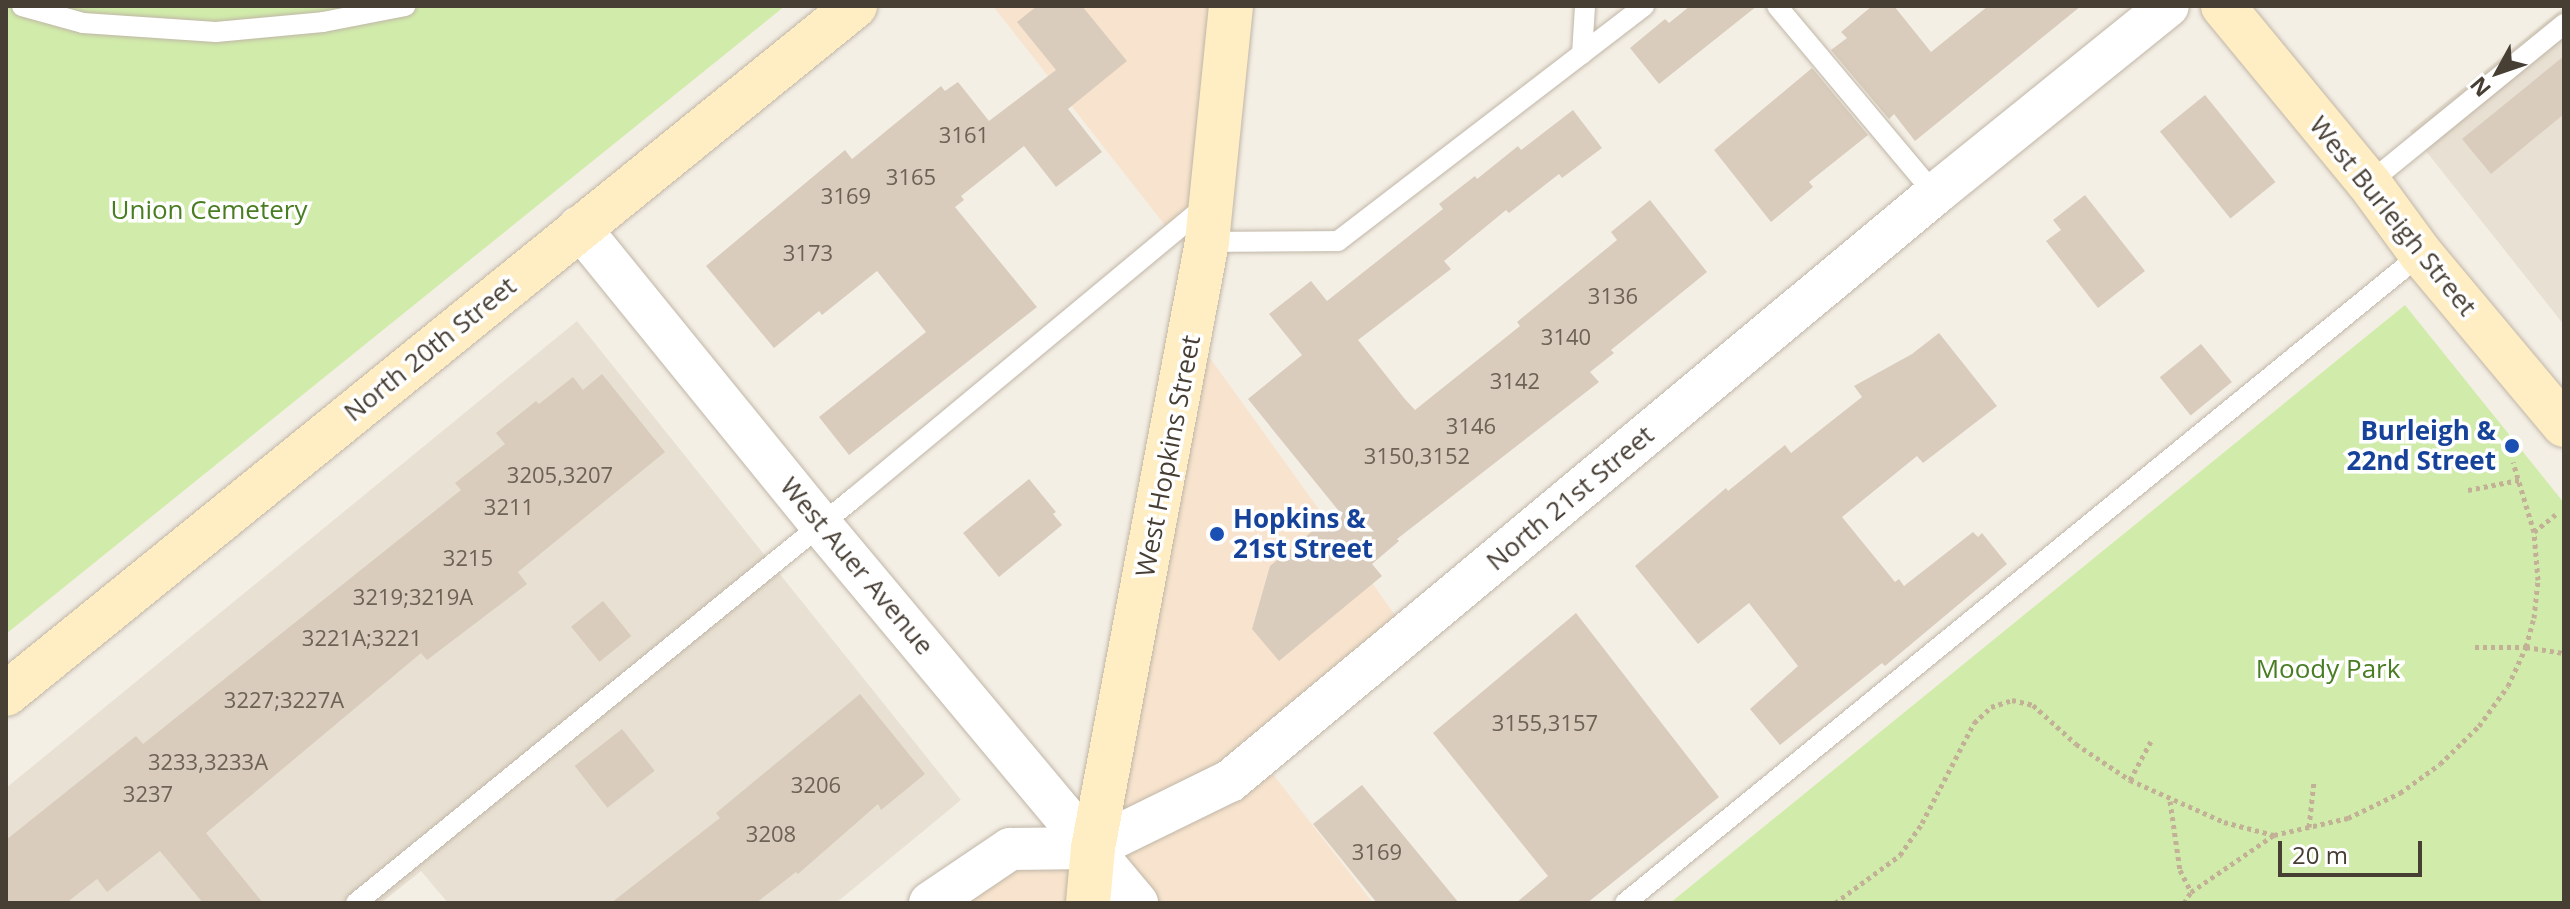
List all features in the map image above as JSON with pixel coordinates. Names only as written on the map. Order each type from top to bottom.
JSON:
[{"type":"main road","name":"North 20th Street","points":[[6,694],[855,6]]},
{"type":"main road","name":"West Hopkins Street","points":[[1088,903],[1093,848],[1209,221],[1231,6]]},
{"type":"main road","name":"West Burleigh Street","points":[[2223,6],[2369,183],[2421,254],[2564,425]]},
{"type":"street","name":"North 21st Street","points":[[930,903],[1010,849],[1093,848],[1230,781],[1935,194],[2168,6]]},
{"type":"street","name":"West Auer Avenue","points":[[579,227],[821,525],[1137,903]]},
{"type":"lane","points":[[22,6],[83,23],[216,32],[323,22],[405,6]]},
{"type":"lane","points":[[1582,54],[1585,6]]},
{"type":"lane","points":[[356,903],[821,525],[1209,221],[1338,241],[1644,6]]},
{"type":"lane","points":[[1777,6],[1935,194]]},
{"type":"lane","points":[[2369,183],[2564,24]]},
{"type":"lane","points":[[1625,903],[2421,254]]},
{"type":"path","points":[[2184,903],[2191,892],[2274,835],[2348,818],[2387,799],[2440,764],[2487,716],[2508,686],[2526,647],[2534,618],[2538,580],[2534,532],[2513,462]]},
{"type":"path","points":[[2468,490],[2519,480]]},
{"type":"path","points":[[2534,532],[2556,514]]},
{"type":"path","points":[[2475,647],[2526,647],[2564,653]]},
{"type":"path","points":[[1835,903],[1900,855],[1922,823],[1974,723],[1991,707],[2012,700],[2033,705],[2076,744],[2130,780],[2170,801],[2274,835]]},
{"type":"path","points":[[2130,780],[2151,741]]},
{"type":"path","points":[[2309,827],[2314,781]]},
{"type":"path","points":[[2170,801],[2180,870],[2191,892]]},
{"type":"shaded area","points":[[993,6],[1231,6],[1212,200],[1171,233]]},
{"type":"shaded area","points":[[2564,7],[2564,325],[2410,131]]},
{"type":"shaded area","points":[[577,321],[961,800],[836,903],[448,903],[421,871],[381,903],[6,903],[6,788]]},
{"type":"shaded area","points":[[1192,333],[1408,633],[1259,756],[1373,903],[930,903],[969,874],[1093,848]]},
{"type":"green space","name":"Union Cemetery","points":[[6,6],[785,6],[6,634]]},
{"type":"green space","name":"Moody Park","points":[[2405,305],[2564,503],[2564,903],[1670,903]]},
{"type":"building","points":[[1037,6],[1082,6],[1127,61],[1068,109],[1102,152],[1056,187],[1024,146],[961,196],[964,200],[955,207],[1037,307],[849,455],[819,417],[926,332],[877,271],[822,315],[819,311],[774,348],[706,266],[845,150],[852,159],[941,86],[945,91],[958,82],[989,121],[1056,70],[1017,22]]},
{"type":"building","points":[[1690,6],[1757,6],[1659,84],[1630,48],[1665,19],[1669,23]]},
{"type":"building","points":[[1872,6],[1894,6],[1931,52],[1988,6],[2081,6],[1915,141],[1894,114],[1889,119],[1831,50],[1847,38],[1841,32]]},
{"type":"building","points":[[2564,56],[2564,114],[2491,174],[2462,139]]},
{"type":"building","points":[[1812,68],[1868,135],[1809,182],[1813,187],[1771,222],[1714,150]]},
{"type":"building","points":[[2205,95],[2275,182],[2230,219],[2160,132]]},
{"type":"building","points":[[1573,110],[1602,148],[1562,178],[1559,174],[1509,213],[1506,210],[1444,261],[1451,269],[1358,340],[1404,398],[1415,410],[1520,326],[1517,322],[1617,240],[1611,232],[1650,200],[1707,272],[1611,350],[1614,353],[1590,372],[1599,382],[1397,539],[1399,541],[1372,564],[1382,576],[1279,661],[1252,629],[1270,566],[1338,510],[1248,399],[1302,355],[1269,314],[1311,281],[1327,301],[1443,209],[1439,204],[1475,176],[1477,179],[1518,146],[1521,150]]},
{"type":"building","points":[[2085,195],[2145,271],[2098,308],[2046,241],[2061,230],[2053,220]]},
{"type":"building","points":[[1939,333],[1997,406],[1923,463],[1917,456],[1842,517],[1895,582],[1899,579],[1904,586],[1973,532],[1978,537],[1982,533],[2007,564],[1885,666],[1882,663],[1780,745],[1750,709],[1798,666],[1749,603],[1698,644],[1635,566],[1726,488],[1728,491],[1785,445],[1791,453],[1862,397],[1854,386],[1912,354]]},
{"type":"building","points":[[2201,344],[2232,382],[2191,415],[2160,377]]},
{"type":"building","points":[[602,374],[665,452],[518,572],[527,584],[427,660],[421,653],[206,833],[263,903],[203,903],[160,851],[107,892],[97,879],[66,903],[6,903],[6,840],[136,736],[143,744],[461,490],[455,483],[505,444],[496,433],[536,401],[539,404],[573,377],[583,390]]},
{"type":"building","points":[[1029,479],[1056,512],[1053,514],[1062,525],[999,577],[963,533]]},
{"type":"building","points":[[603,601],[631,636],[599,662],[571,627]]},
{"type":"building","points":[[1576,613],[1719,797],[1587,903],[1516,903],[1548,876],[1433,733]]},
{"type":"building","points":[[860,694],[925,774],[881,810],[878,804],[798,874],[796,872],[756,903],[611,903],[720,818],[716,813]]},
{"type":"building","points":[[622,729],[655,771],[607,808],[575,766]]},
{"type":"building","points":[[1362,785],[1459,903],[1377,903],[1313,824]]},
{"type":"place","name":"Burleigh & 22nd Street","points":[[2512,446]]},
{"type":"place","name":"Hopkins & 21st Street","points":[[1217,534]]}]
